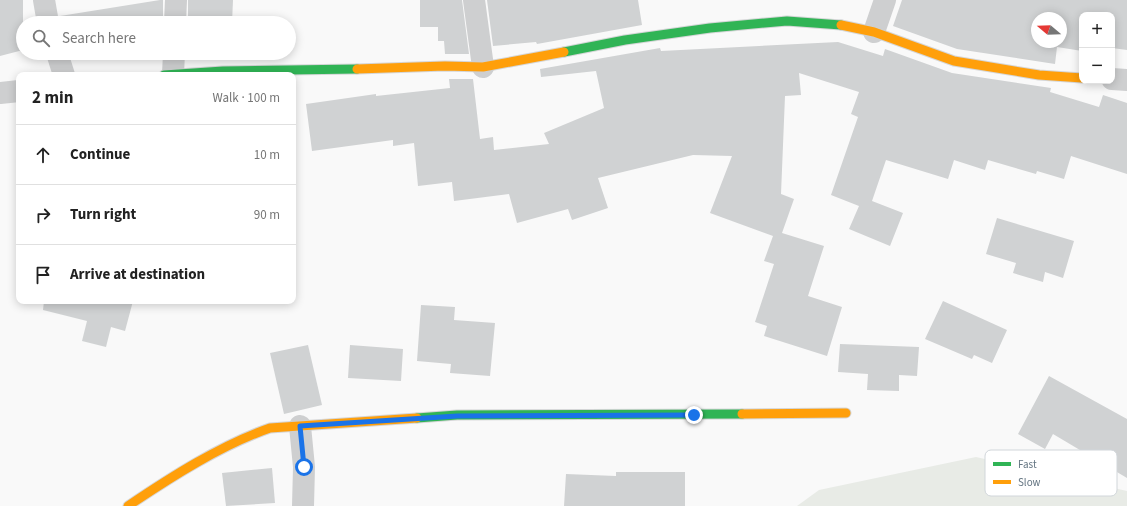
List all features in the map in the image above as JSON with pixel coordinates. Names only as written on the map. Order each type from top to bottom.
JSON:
[{"type":"street","points":[[44,0],[47,16]]},
{"type":"street","points":[[175,16],[176,0]]},
{"type":"street","points":[[474,0],[483,67]]},
{"type":"street","points":[[874,32],[885,0]]},
{"type":"street","points":[[209,72],[391,69],[445,66],[483,67],[625,40],[710,28],[787,21],[816,24],[836,24],[874,32],[954,61],[1039,75],[1079,78]]},
{"type":"street","points":[[59,60],[63,72]]},
{"type":"street","points":[[169,72],[172,60]]},
{"type":"street","points":[[1115,79],[1127,80]]},
{"type":"street","points":[[0,93],[16,92]]},
{"type":"street","points":[[141,502],[168,479],[253,434],[270,428],[457,416],[846,413]]},
{"type":"street","points":[[300,426],[304,467],[303,506]]},
{"type":"shaded area","points":[[976,457],[985,459],[985,496],[1117,496],[1117,489],[1127,491],[1127,506],[797,506],[819,490]]},
{"type":"building","points":[[0,0],[23,0],[23,16],[16,16],[16,52],[0,56]]},
{"type":"building","points":[[160,0],[163,0],[163,16],[60,16]]},
{"type":"building","points":[[188,0],[233,0],[232,16],[188,16]]},
{"type":"building","points":[[420,0],[462,0],[469,54],[445,54],[444,41],[438,41],[438,27],[420,27]]},
{"type":"building","points":[[487,0],[638,0],[642,25],[537,44],[536,42],[493,46]]},
{"type":"building","points":[[902,0],[1127,0],[1127,50],[1115,48],[1115,12],[1079,12],[1079,51],[1063,48],[1067,48],[1067,12],[1031,12],[1031,48],[1057,48],[1055,64],[957,49],[893,26]]},
{"type":"building","points":[[838,42],[883,56],[885,49],[952,73],[1051,88],[1050,92],[1099,107],[1103,95],[1127,103],[1127,174],[1071,156],[1064,179],[1037,171],[1036,174],[988,160],[985,170],[954,160],[948,179],[886,160],[872,201],[903,213],[890,246],[849,229],[859,206],[831,195],[858,117],[851,114],[859,92],[799,73],[801,95],[785,96],[781,194],[794,199],[782,233],[824,246],[808,296],[842,307],[827,356],[764,336],[767,326],[755,322],[774,264],[764,261],[773,236],[710,213],[732,156],[693,155],[598,178],[608,208],[572,220],[568,209],[517,223],[509,194],[454,201],[452,182],[418,186],[414,143],[393,146],[393,140],[312,151],[306,104],[376,94],[376,96],[450,88],[449,79],[473,79],[480,139],[493,137],[494,150],[549,144],[544,133],[604,108],[596,71],[541,77],[540,69],[660,48],[661,51]]},
{"type":"building","points":[[997,218],[1074,241],[1063,278],[1045,272],[1043,282],[1013,273],[1016,263],[986,254]]},
{"type":"building","points":[[943,301],[1007,330],[992,363],[974,355],[972,359],[925,339]]},
{"type":"building","points":[[44,304],[132,304],[125,331],[111,327],[106,347],[82,341],[87,321],[43,310]]},
{"type":"building","points":[[421,305],[455,307],[454,320],[495,323],[490,376],[450,373],[451,364],[417,361]]},
{"type":"building","points":[[840,344],[919,347],[917,376],[899,375],[899,391],[867,390],[868,374],[838,372]]},
{"type":"building","points":[[308,345],[322,405],[284,414],[270,353]]},
{"type":"building","points":[[350,345],[403,349],[401,381],[348,378]]},
{"type":"building","points":[[1049,376],[1127,419],[1127,478],[1117,472],[1117,450],[1080,450],[1053,434],[1045,449],[1018,434]]},
{"type":"building","points":[[272,468],[275,503],[226,506],[222,473]]},
{"type":"building","points":[[616,472],[685,472],[685,506],[564,506],[566,474],[616,476]]},
{"type":"traffic: fast","points":[[564,52],[625,40],[710,28],[787,21],[841,25]]},
{"type":"traffic: fast","points":[[208,72],[357,69]]},
{"type":"traffic: fast","points":[[417,418],[457,415],[742,414]]},
{"type":"traffic: slow","points":[[841,25],[874,32],[954,61],[1039,75],[1079,78]]},
{"type":"traffic: slow","points":[[357,69],[445,66],[483,67],[564,52]]},
{"type":"traffic: slow","points":[[742,414],[846,413]]},
{"type":"traffic: slow","points":[[128,506],[197,462],[233,443],[270,428],[417,418]]},
{"type":"route","points":[[304,467],[300,426],[457,416],[694,415]]}]
